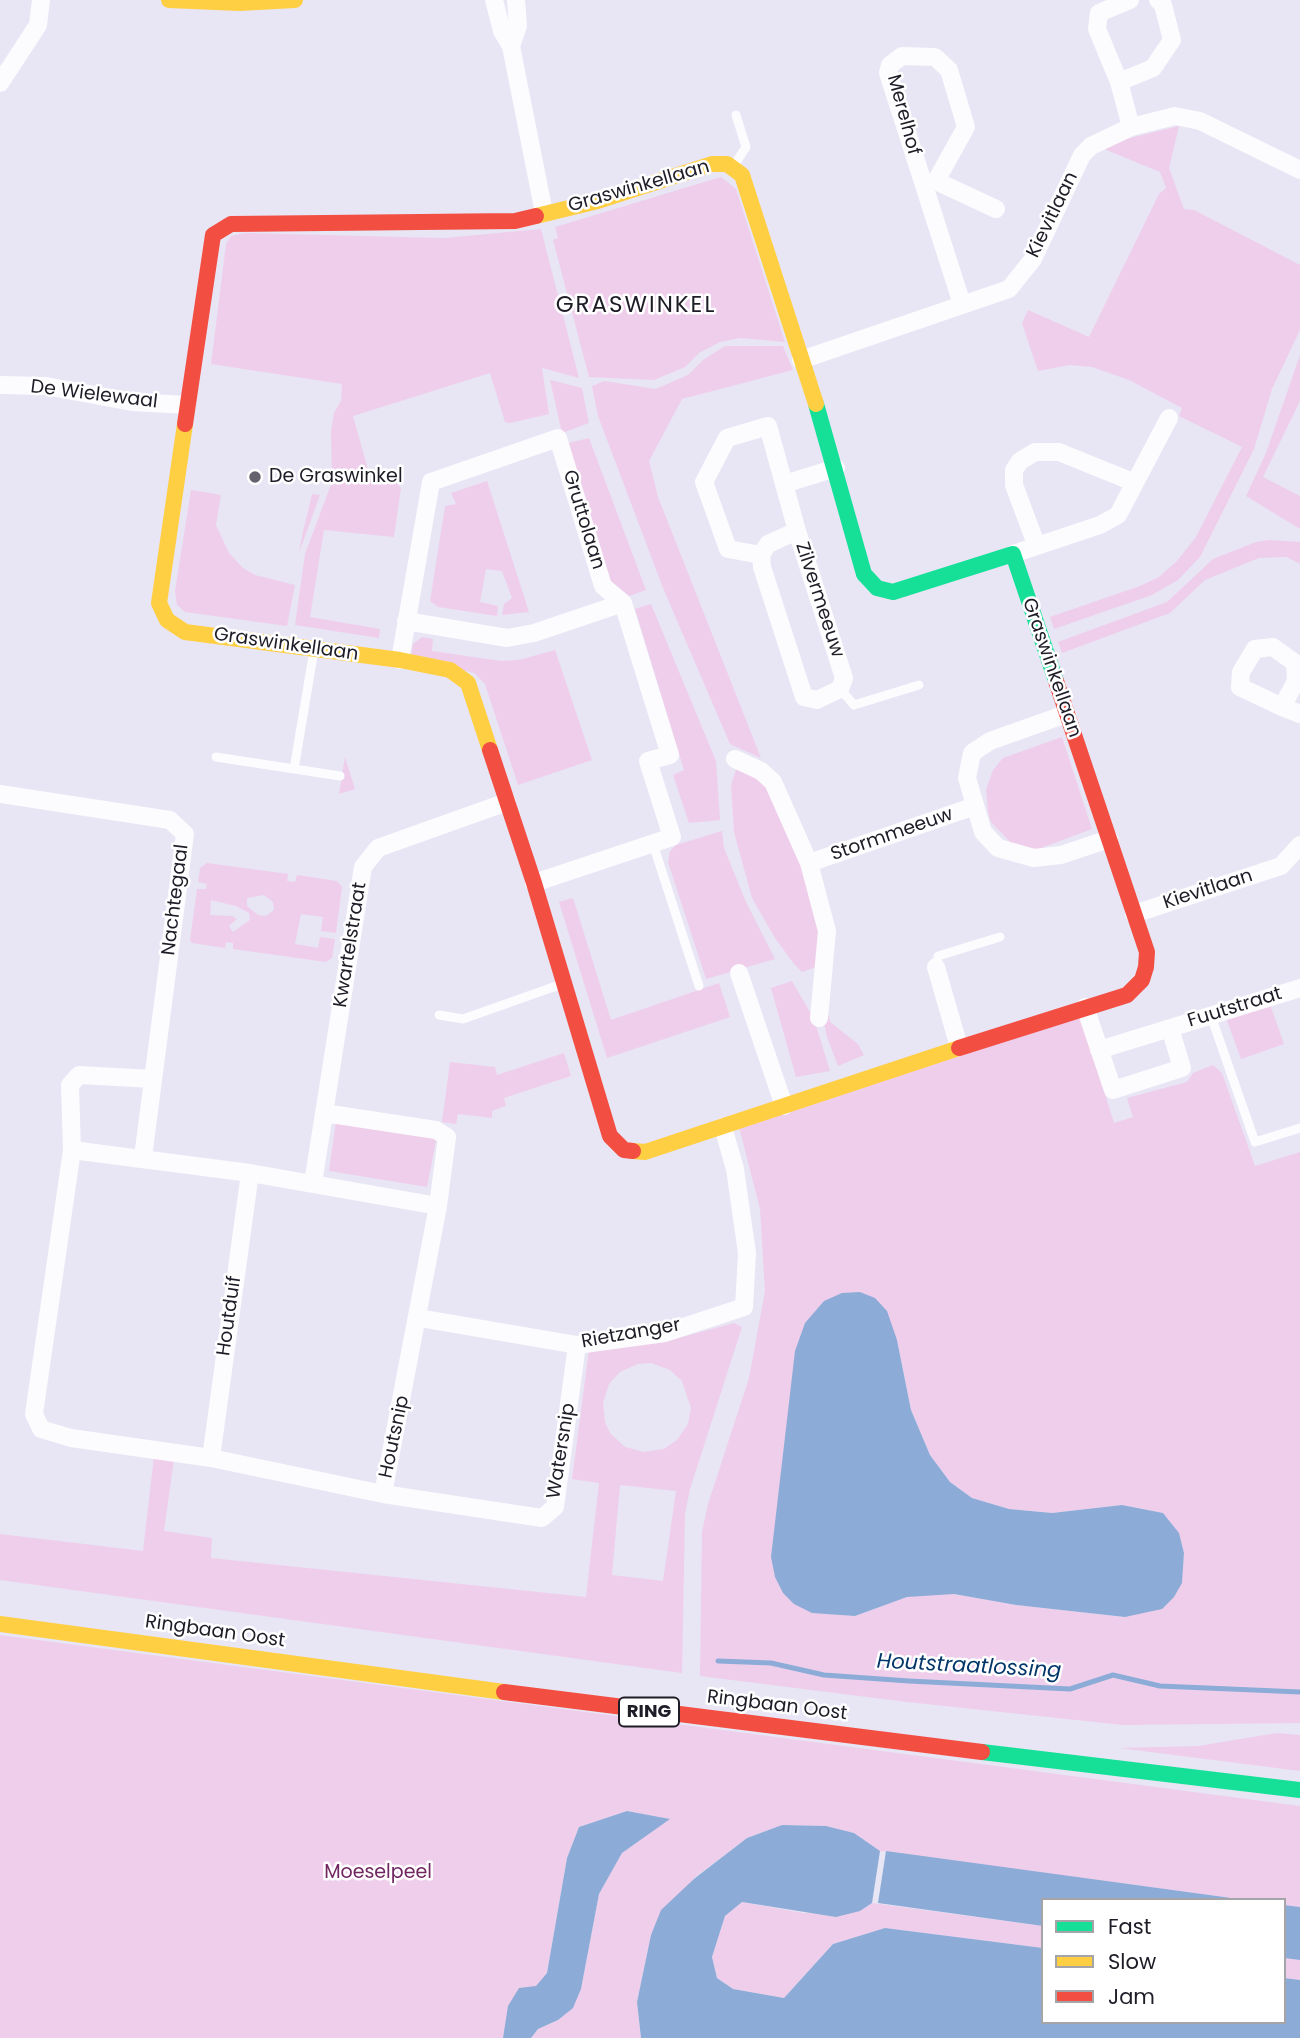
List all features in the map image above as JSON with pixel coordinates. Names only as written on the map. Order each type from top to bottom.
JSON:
[{"type":"street","points":[[0,83],[38,24],[41,0]]},
{"type":"street","points":[[169,0],[239,3],[295,0]]},
{"type":"street","name":"Graswinkellaan","points":[[494,0],[502,31],[511,46],[544,213]]},
{"type":"street","name":"Graswinkellaan","points":[[511,46],[518,26],[516,0]]},
{"type":"street","points":[[1130,0],[1099,13],[1097,29],[1119,82],[1131,127]]},
{"type":"street","points":[[1119,82],[1153,68],[1172,40],[1163,5],[1158,0]]},
{"type":"street","name":"Merelhof","points":[[929,183],[966,127],[949,70],[935,57],[902,57],[890,65],[888,73],[929,183],[962,304]]},
{"type":"street","name":"Kievitlaan","points":[[801,360],[1009,289],[1033,259],[1082,155],[1091,146],[1131,127],[1175,116],[1200,121],[1298,163]]},
{"type":"street","name":"Graswinkellaan","points":[[712,164],[727,164],[733,168],[742,175],[749,195],[836,468],[864,575],[877,588],[894,592],[1013,554],[1147,952],[1142,980],[1127,995],[645,1152],[624,1150],[610,1136],[534,883],[467,683],[450,670],[400,660],[185,632],[167,620],[159,603],[213,235],[231,225],[471,224],[515,221],[598,201],[712,164]]},
{"type":"street","points":[[929,183],[996,209]]},
{"type":"street","name":"De Wielewaal","points":[[0,385],[46,386],[132,402],[187,405]]},
{"type":"street","points":[[1013,554],[1036,544],[1100,525],[1118,514],[1169,418]]},
{"type":"street","name":"Zilvermeeuw","points":[[797,531],[768,544],[761,555],[727,549],[704,482],[727,438],[768,426],[797,531],[844,678],[840,689]]},
{"type":"street","name":"Gruttolaan","points":[[406,621],[431,482],[558,438],[603,586],[623,603],[670,755],[648,761],[671,836],[653,844]]},
{"type":"street","points":[[1036,544],[1014,485],[1014,470],[1020,461],[1035,452],[1059,452],[1133,482]]},
{"type":"street","points":[[784,484],[836,468]]},
{"type":"street","points":[[761,555],[762,567],[804,697],[817,700],[840,689]]},
{"type":"street","points":[[400,660],[406,621],[507,638],[534,634],[623,603]]},
{"type":"street","points":[[1282,707],[1300,714]]},
{"type":"street","points":[[1066,713],[990,741],[972,752],[967,778],[983,832],[998,848],[1034,858],[1061,855],[1109,839]]},
{"type":"street","name":"Stormmeeuw","points":[[735,759],[761,771],[773,782],[809,863],[827,931],[819,1018]]},
{"type":"street","name":"Nachtegaal","points":[[0,794],[170,821],[185,834],[143,1157]]},
{"type":"street","name":"Kwartelstraat","points":[[313,1183],[363,867],[378,848],[507,802]]},
{"type":"street","name":"Stormmeeuw","points":[[809,863],[975,806]]},
{"type":"street","points":[[534,883],[653,844]]},
{"type":"street","name":"Kievitlaan","points":[[1281,866],[1300,845]]},
{"type":"street","name":"Kievitlaan","points":[[1135,914],[1281,866],[1300,867]]},
{"type":"street","points":[[936,967],[959,1048]]},
{"type":"street","points":[[739,973],[784,1106]]},
{"type":"street","name":"Fuutstraat","points":[[1099,1050],[1300,988]]},
{"type":"street","name":"Fuutstraat","points":[[1085,1007],[1113,1090],[1182,1068],[1170,1028]]},
{"type":"street","name":"Houtsnip","points":[[153,1079],[79,1075],[70,1084],[72,1150],[34,1414],[41,1429],[71,1438],[211,1458],[383,1494],[419,1318],[447,1137],[436,1130],[324,1113]]},
{"type":"street","name":"Rietzanger","points":[[419,1318],[577,1345],[665,1333],[744,1307],[747,1253],[735,1169],[723,1127]]},
{"type":"street","points":[[72,1150],[143,1157],[250,1173],[438,1206]]},
{"type":"street","name":"Houtduif","points":[[211,1458],[250,1173]]},
{"type":"street","name":"Watersnip","points":[[383,1494],[542,1518],[555,1507],[577,1345]]},
{"type":"street","name":"Ringbaan Oost","points":[[0,1624],[681,1716],[1300,1790]]},
{"type":"lane","name":"Graswinkellaan","points":[[733,168],[747,147],[736,115]]},
{"type":"lane","points":[[294,769],[314,649]]},
{"type":"lane","points":[[840,689],[854,705],[919,685]]},
{"type":"lane","points":[[216,757],[340,776]]},
{"type":"lane","points":[[653,844],[699,986]]},
{"type":"lane","points":[[936,967],[938,956],[1000,937]]},
{"type":"lane","points":[[439,1015],[463,1019],[564,983]]},
{"type":"lane","points":[[1210,1016],[1255,1142],[1300,1128]]},
{"type":"green space","points":[[1179,126],[1169,168],[1184,209],[1194,210],[1300,265],[1300,330],[1272,389],[1254,449],[1200,557],[1178,580],[1152,595],[1054,629],[1050,617],[1140,586],[1159,577],[1177,561],[1196,537],[1242,447],[1179,416],[1182,408],[1129,380],[1092,367],[1070,365],[1038,371],[1022,323],[1028,310],[1089,337],[1159,194],[1166,188],[1160,172],[1104,149],[1114,142]]},
{"type":"green space","points":[[721,177],[736,189],[785,342],[740,338],[720,342],[699,353],[685,367],[654,380],[589,377],[553,240],[558,238],[555,227]]},
{"type":"green space","points":[[541,229],[579,378],[542,368],[549,414],[510,423],[505,422],[490,373],[353,416],[372,484],[393,478],[401,488],[394,537],[324,530],[310,617],[380,629],[379,638],[295,625],[305,554],[332,482],[331,431],[334,413],[341,401],[342,384],[211,364],[226,244],[231,236],[245,233],[444,238]]},
{"type":"green space","points":[[725,346],[783,346],[793,370],[682,399],[649,461],[658,497],[761,758],[730,744],[663,588],[598,416],[592,386],[604,381],[656,389],[688,375],[703,360]]},
{"type":"green space","points":[[1300,355],[1300,401],[1263,477],[1300,496],[1300,529],[1246,496],[1266,453]]},
{"type":"green space","points":[[550,380],[582,388],[589,423],[562,433]]},
{"type":"green space","points":[[589,438],[646,590],[629,596],[609,580],[568,443]]},
{"type":"green space","points":[[487,481],[529,612],[502,615],[504,604],[512,598],[502,571],[486,569],[480,602],[498,606],[497,616],[438,607],[430,601],[445,506],[456,504],[451,493]]},
{"type":"green space","points":[[191,490],[221,495],[216,525],[229,553],[243,568],[255,575],[295,585],[287,626],[185,612],[177,605],[175,591]]},
{"type":"green space","points":[[312,494],[320,495],[299,553],[302,536]]},
{"type":"green space","points":[[1256,542],[1300,542],[1300,564],[1287,557],[1259,558],[1205,580],[1170,613],[1062,653],[1058,642],[1167,602],[1213,559]]},
{"type":"green space","points":[[651,604],[716,761],[720,820],[689,823],[673,775],[684,770],[635,609]]},
{"type":"green space","points":[[422,637],[433,639],[432,651],[501,661],[519,660],[555,650],[592,760],[518,785],[485,684],[474,673],[411,656],[413,644]]},
{"type":"green space","points":[[1062,737],[1092,829],[1033,851],[1013,845],[991,822],[988,812],[986,790],[993,770],[1003,758]]},
{"type":"green space","points":[[345,757],[355,789],[339,794]]},
{"type":"green space","points":[[738,763],[769,789],[802,867],[817,924],[822,960],[816,967],[802,972],[775,938],[752,898],[734,832],[731,785]]},
{"type":"green space","points":[[722,831],[724,848],[746,902],[775,959],[706,979],[668,862],[670,851],[676,845]]},
{"type":"green space","points":[[207,863],[288,874],[287,881],[295,882],[297,875],[337,881],[342,887],[336,933],[321,931],[323,917],[301,914],[295,944],[318,948],[320,937],[335,939],[332,958],[326,962],[233,949],[233,943],[226,942],[225,948],[192,943],[190,940],[197,889],[206,889],[207,884],[198,882],[200,868]],"holes":[[[264,895],[273,902],[274,910],[266,916],[258,915],[247,906],[247,898]],[[211,900],[236,906],[249,913],[250,920],[233,932],[229,926],[237,919],[232,916],[210,915]]]},
{"type":"green space","points":[[573,898],[611,1020],[719,983],[730,1017],[607,1058],[559,902]]},
{"type":"green space","points":[[792,981],[814,1019],[830,1071],[796,1077],[771,988]]},
{"type":"green space","points":[[825,994],[830,1022],[858,1044],[864,1055],[838,1066],[823,1018]]},
{"type":"green space","points":[[1270,1004],[1284,1044],[1241,1059],[1226,1018]]},
{"type":"green space","points":[[1081,1017],[1114,1123],[1133,1117],[1127,1098],[1187,1082],[1193,1073],[1213,1065],[1222,1073],[1255,1166],[1300,1152],[1300,1723],[1123,1725],[700,1676],[702,1532],[708,1504],[749,1378],[765,1291],[760,1209],[739,1127]],"holes":[[[897,1340],[911,1410],[930,1455],[950,1482],[972,1498],[1009,1509],[1052,1513],[1122,1505],[1163,1513],[1179,1534],[1184,1553],[1182,1583],[1125,1617],[1016,1605],[954,1594],[928,1593],[907,1597],[855,1616],[772,1550],[777,1518]]]},
{"type":"green space","points":[[564,1053],[571,1076],[504,1098],[506,1106],[492,1111],[492,1118],[458,1114],[456,1124],[442,1122],[450,1062],[495,1067],[497,1075]]},
{"type":"green space","points":[[336,1121],[432,1135],[436,1141],[427,1187],[329,1171]]},
{"type":"green space","points":[[734,1323],[742,1327],[690,1489],[685,1514],[682,1673],[0,1580],[0,1534],[143,1551],[154,1456],[174,1459],[164,1531],[212,1538],[211,1558],[586,1597],[599,1483],[572,1479],[589,1350],[667,1341]],"holes":[[[651,1363],[670,1370],[682,1381],[691,1408],[688,1424],[677,1440],[664,1449],[644,1452],[625,1447],[610,1433],[605,1422],[603,1403],[609,1384],[620,1372],[638,1364]],[[620,1485],[676,1491],[663,1581],[612,1575]]]},
{"type":"green space","name":"Moeselpeel","points":[[0,1635],[1300,1806],[1300,1907],[1286,1905],[1286,1898],[1231,1898],[880,1851],[854,1833],[826,1826],[782,1825],[747,1838],[695,1877],[651,1935],[637,2002],[641,2038],[531,2038],[538,2029],[558,2020],[581,1989],[599,1894],[622,1853],[669,1819],[627,1811],[579,1827],[567,1858],[547,1973],[504,2032],[503,2038],[0,2038]]},
{"type":"green space","points":[[1277,1733],[1300,1735],[1300,1771],[1119,1748],[1198,1746]]},
{"type":"green space","points":[[742,1902],[803,1913],[860,1911],[872,1903],[1041,1926],[1041,1948],[885,1928],[833,1944],[784,1998],[733,1989],[717,1978],[712,1957],[725,1916]]},
{"type":"green space","points":[[1286,1958],[1300,1960],[1300,1980],[1286,1978]]},
{"type":"water","points":[[860,1292],[875,1298],[887,1311],[897,1340],[911,1410],[930,1455],[950,1482],[972,1498],[1009,1509],[1052,1513],[1122,1505],[1163,1513],[1179,1533],[1184,1553],[1182,1583],[1174,1597],[1162,1609],[1125,1617],[1016,1605],[954,1594],[907,1597],[855,1616],[812,1613],[794,1604],[783,1593],[775,1577],[771,1557],[795,1351],[805,1323],[824,1301],[842,1293]]},
{"type":"water","points":[[627,1811],[670,1819],[622,1853],[599,1894],[581,1989],[573,2008],[558,2020],[538,2029],[531,2038],[503,2038],[508,2006],[519,1988],[536,1986],[547,1973],[567,1858],[579,1827]]},
{"type":"water","points":[[782,1825],[826,1826],[854,1833],[880,1851],[872,1903],[860,1911],[836,1917],[742,1902],[725,1916],[712,1957],[717,1978],[733,1989],[784,1998],[833,1944],[885,1928],[1041,1948],[1041,2024],[1286,2024],[1286,1978],[1300,1980],[1300,2038],[641,2038],[637,2002],[651,1935],[661,1910],[695,1878],[747,1838]]},
{"type":"water","points":[[886,1851],[1231,1898],[1041,1898],[1041,1926],[878,1903]]},
{"type":"water","points":[[1286,1905],[1300,1907],[1300,1960],[1286,1958]]},
{"type":"waterway","name":"Houtstraatlossing","points":[[718,1661],[771,1663],[824,1675],[909,1681],[1070,1689],[1113,1675],[1160,1686],[1300,1692]]},
{"type":"traffic: fast","points":[[816,404],[864,574],[877,588],[893,592],[1013,554],[1056,681]]},
{"type":"traffic: fast","points":[[982,1752],[1300,1790]]},
{"type":"traffic: slow","points":[[169,0],[239,3],[295,0]]},
{"type":"traffic: slow","points":[[712,164],[727,164],[742,175],[816,404]]},
{"type":"traffic: slow","points":[[536,216],[598,201],[712,164]]},
{"type":"traffic: slow","points":[[185,424],[159,603],[167,620],[185,632],[400,660],[450,670],[468,683],[490,750]]},
{"type":"traffic: slow","points":[[633,1151],[645,1152],[959,1048]]},
{"type":"traffic: slow","points":[[0,1624],[504,1692]]},
{"type":"traffic: jam","points":[[185,424],[213,235],[231,224],[515,221],[536,216]]},
{"type":"traffic: jam","points":[[959,1048],[1127,995],[1142,980],[1146,967],[1147,952],[1056,681]]},
{"type":"traffic: jam","points":[[490,750],[534,883],[610,1136],[624,1150],[633,1151]]},
{"type":"traffic: jam","points":[[504,1692],[982,1752]]},
{"type":"place","name":"De Graswinkel","points":[[255,477]]},
{"type":"district","name":"GRASWINKEL","points":[[636,306]]}]
